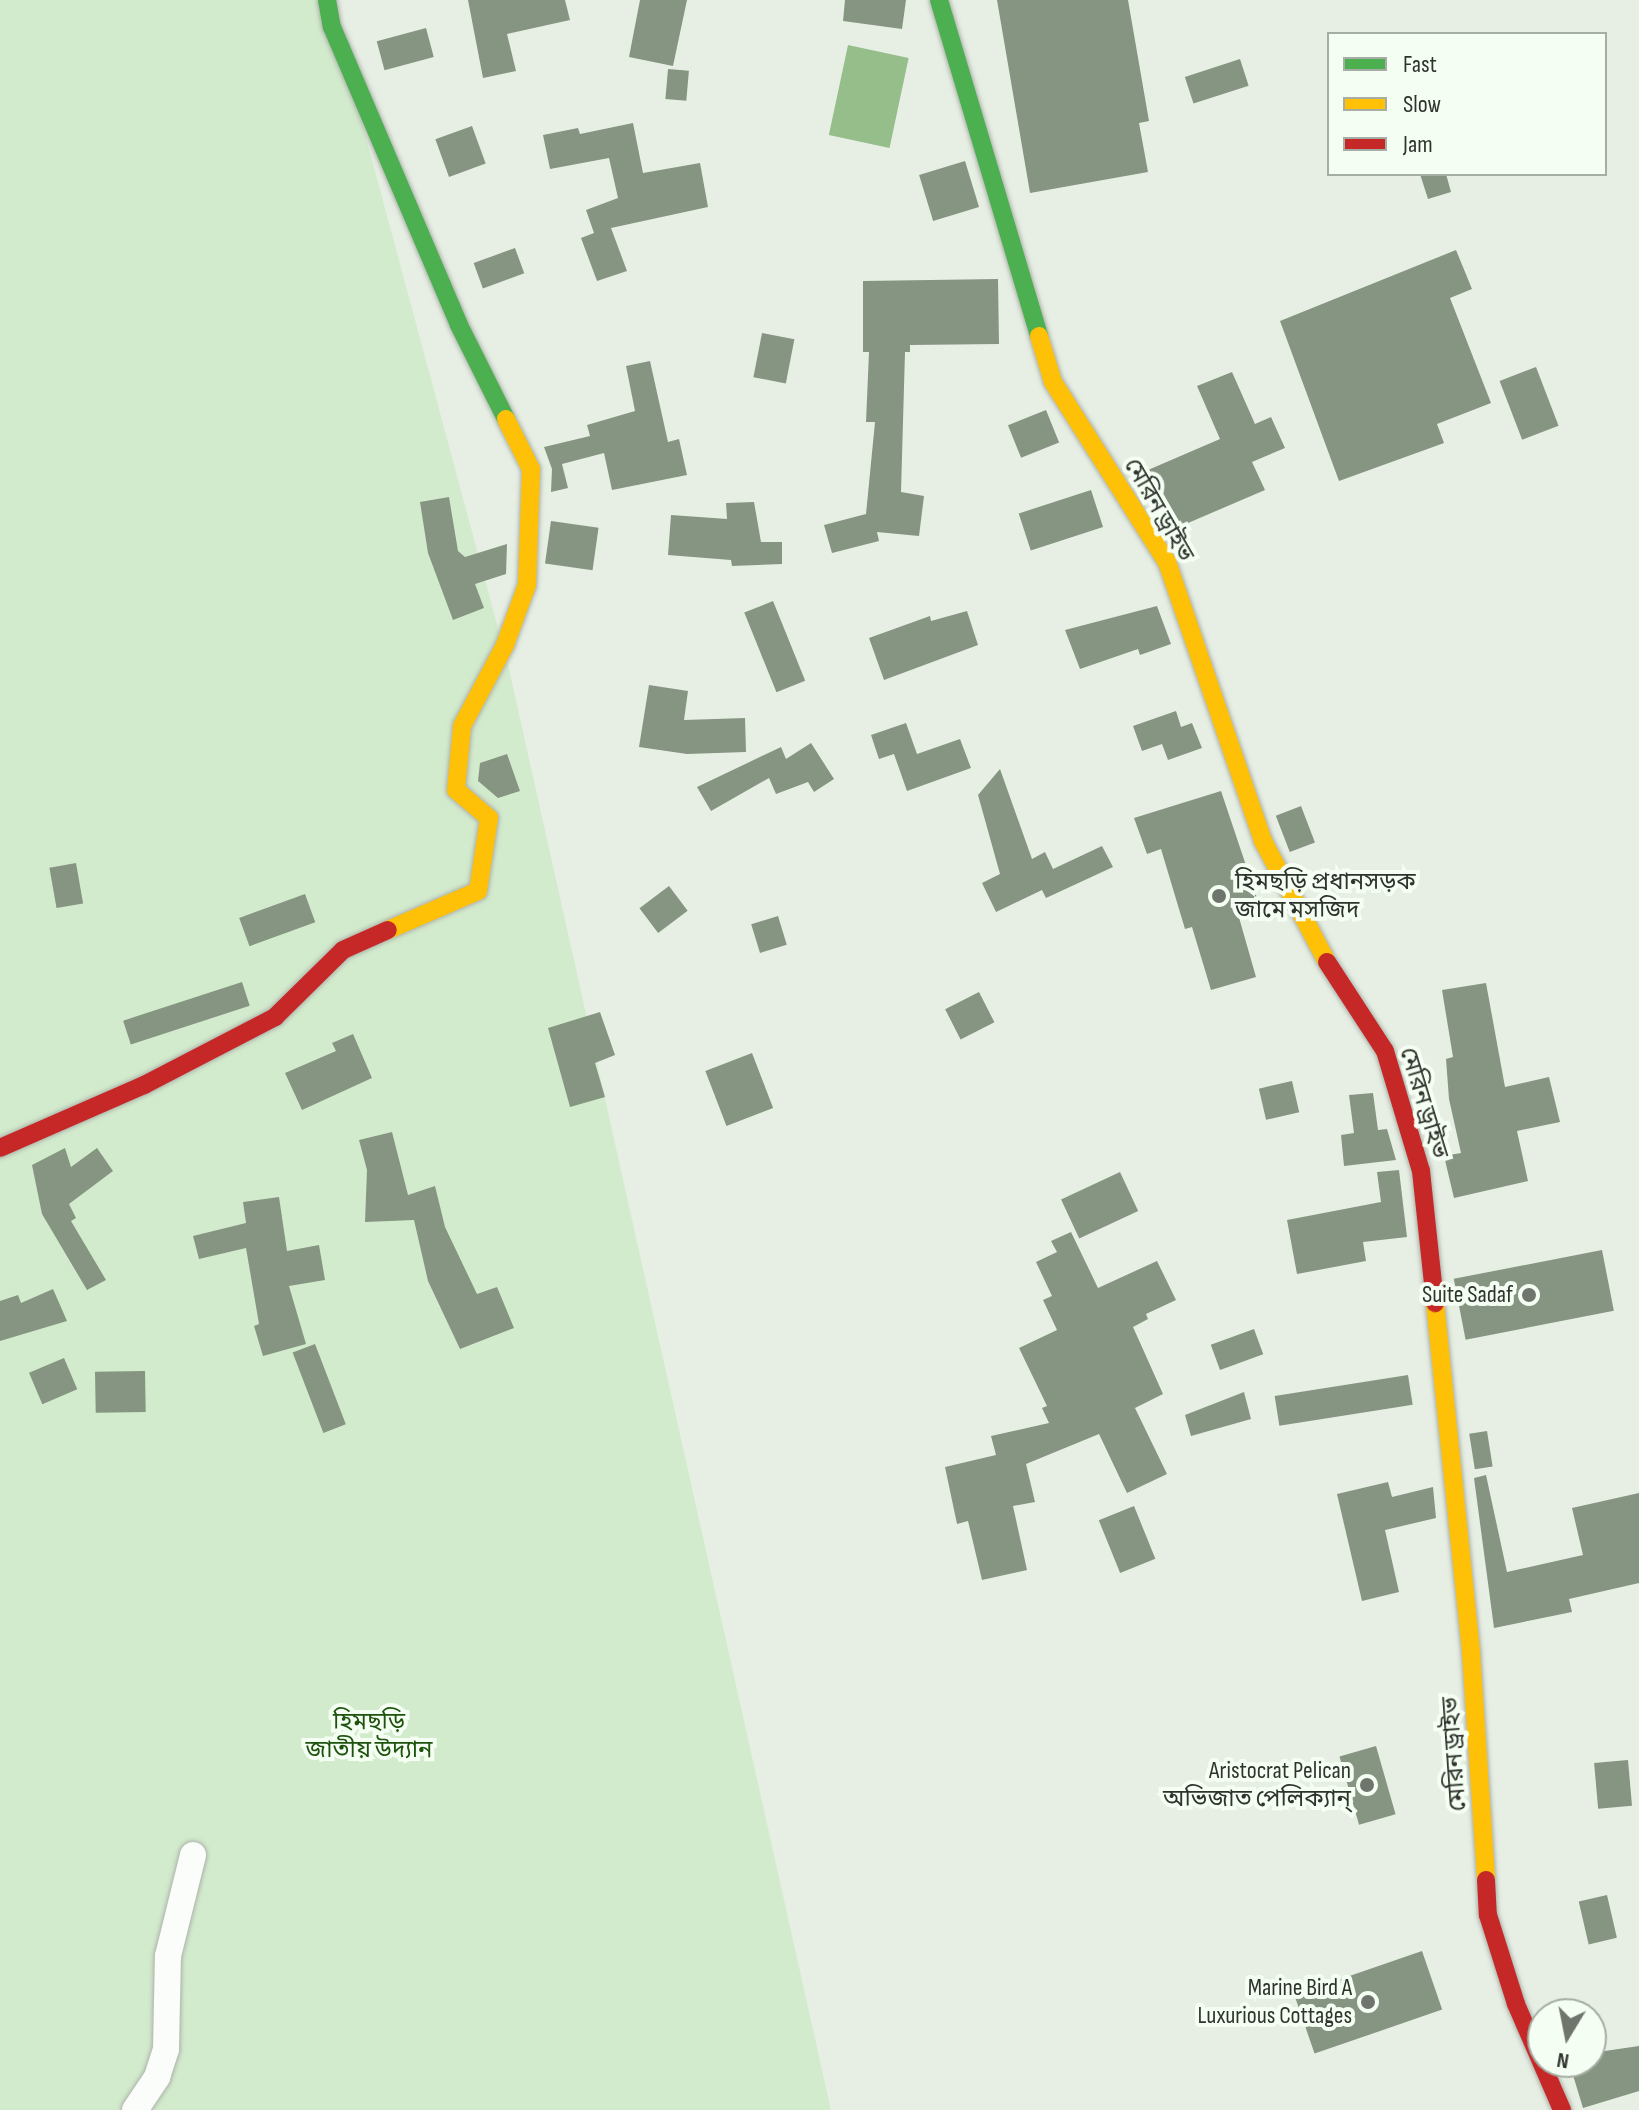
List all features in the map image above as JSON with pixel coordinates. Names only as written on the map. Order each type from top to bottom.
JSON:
[{"type":"main road","points":[[0,1148],[144,1085],[275,1017],[343,950],[478,891],[489,818],[456,790],[462,726],[505,645],[527,585],[531,469],[459,325],[332,27],[327,0]]},
{"type":"main road","name":"মেরিন ড্রাইভ","points":[[939,0],[1053,382],[1167,562],[1263,841],[1313,941],[1385,1051],[1421,1171],[1471,1652],[1488,1915],[1516,2004],[1562,2110]]},
{"type":"street","points":[[135,2110],[157,2077],[166,2049],[168,1956],[193,1855]]},
{"type":"green space","name":"হিমছড়ি জাতীয় উদ্যান","points":[[0,0],[329,0],[509,669],[831,2110],[0,2110]]},
{"type":"shaded area","points":[[848,45],[909,58],[890,148],[829,135]]},
{"type":"building","points":[[468,0],[565,0],[570,20],[507,34],[516,71],[483,78]]},
{"type":"building","points":[[640,0],[687,0],[673,66],[629,57]]},
{"type":"building","points":[[845,0],[906,0],[902,29],[843,21]]},
{"type":"building","points":[[997,0],[1128,0],[1149,121],[1139,123],[1148,172],[1030,193]]},
{"type":"building","points":[[426,28],[434,57],[385,70],[377,41]]},
{"type":"building","points":[[1240,59],[1249,86],[1193,104],[1185,77]]},
{"type":"building","points":[[668,69],[689,71],[686,101],[665,99]]},
{"type":"building","points":[[633,123],[643,173],[700,163],[708,207],[611,228],[627,271],[597,281],[581,238],[594,233],[586,210],[618,198],[609,158],[550,169],[543,135],[578,128],[580,134]]},
{"type":"building","points":[[472,126],[486,164],[449,177],[435,139]]},
{"type":"building","points":[[965,161],[979,207],[933,221],[919,175]]},
{"type":"building","points":[[1421,176],[1447,176],[1451,192],[1428,199]]},
{"type":"building","points":[[515,248],[524,273],[483,288],[474,263]]},
{"type":"building","points":[[1456,250],[1472,289],[1450,298],[1491,403],[1437,424],[1444,443],[1339,481],[1280,321]]},
{"type":"building","points":[[998,279],[999,344],[910,345],[910,352],[905,352],[901,492],[924,496],[919,536],[877,532],[879,541],[832,553],[824,525],[866,514],[875,422],[866,422],[869,352],[863,352],[863,281]]},
{"type":"building","points":[[762,333],[794,339],[786,383],[753,377]]},
{"type":"building","points":[[650,361],[668,442],[679,439],[687,475],[612,490],[604,453],[562,464],[568,488],[551,492],[552,469],[544,447],[590,436],[587,425],[635,411],[626,366]]},
{"type":"building","points":[[1536,367],[1559,426],[1522,440],[1500,381]]},
{"type":"building","points":[[1232,372],[1255,424],[1271,417],[1285,448],[1252,462],[1265,490],[1174,529],[1148,470],[1220,439],[1197,386]]},
{"type":"building","points":[[1046,410],[1059,442],[1021,458],[1008,425]]},
{"type":"building","points":[[1091,490],[1103,527],[1031,551],[1019,513]]},
{"type":"building","points":[[449,497],[458,551],[465,557],[507,544],[506,574],[475,584],[484,608],[453,620],[428,553],[420,502]]},
{"type":"building","points":[[754,502],[761,542],[782,542],[782,564],[732,566],[731,560],[668,555],[671,515],[727,519],[726,503]]},
{"type":"building","points":[[551,521],[599,528],[593,570],[545,564]]},
{"type":"building","points":[[773,601],[805,681],[776,692],[744,613]]},
{"type":"building","points":[[1157,606],[1171,644],[1140,655],[1138,649],[1080,669],[1065,630]]},
{"type":"building","points":[[967,611],[978,645],[884,680],[869,638],[930,616],[931,621]]},
{"type":"building","points":[[649,685],[688,691],[684,720],[745,718],[746,752],[687,754],[639,747]]},
{"type":"building","points":[[1176,711],[1181,727],[1192,723],[1202,748],[1168,760],[1162,744],[1142,751],[1133,726]]},
{"type":"building","points":[[906,723],[917,754],[960,739],[971,768],[907,791],[894,754],[879,759],[871,735]]},
{"type":"building","points":[[811,743],[834,779],[814,792],[808,782],[776,794],[769,778],[711,811],[697,787],[781,747],[786,759]]},
{"type":"building","points":[[507,754],[520,791],[498,798],[478,781],[480,763]]},
{"type":"building","points":[[1000,769],[1032,859],[1045,852],[1053,869],[1102,846],[1113,867],[1046,898],[1042,890],[996,912],[982,883],[1000,874],[978,795]]},
{"type":"building","points":[[1221,791],[1260,907],[1238,914],[1256,977],[1211,990],[1192,927],[1185,929],[1161,849],[1147,854],[1134,818]]},
{"type":"building","points":[[1301,806],[1315,842],[1290,852],[1276,816]]},
{"type":"building","points":[[76,863],[83,903],[57,908],[49,868]]},
{"type":"building","points":[[669,886],[688,911],[658,933],[639,908]]},
{"type":"building","points":[[305,894],[315,922],[249,946],[239,918]]},
{"type":"building","points":[[778,916],[787,945],[760,953],[751,924]]},
{"type":"building","points":[[242,982],[250,1006],[131,1044],[123,1021]]},
{"type":"building","points":[[1486,983],[1505,1087],[1549,1077],[1560,1122],[1517,1131],[1528,1181],[1454,1198],[1444,1156],[1461,1153],[1449,1099],[1446,1059],[1453,1057],[1442,990]]},
{"type":"building","points":[[979,992],[994,1022],[961,1040],[945,1009]]},
{"type":"building","points":[[600,1012],[615,1055],[595,1063],[605,1097],[570,1107],[548,1028]]},
{"type":"building","points":[[353,1034],[372,1078],[302,1110],[285,1073],[336,1051],[332,1043]]},
{"type":"building","points":[[752,1053],[773,1108],[726,1126],[705,1071]]},
{"type":"building","points":[[1292,1081],[1299,1112],[1266,1120],[1259,1089]]},
{"type":"building","points":[[1373,1093],[1378,1130],[1387,1129],[1396,1160],[1344,1166],[1341,1135],[1354,1133],[1349,1095]]},
{"type":"building","points":[[392,1132],[408,1195],[435,1186],[445,1227],[477,1294],[497,1287],[514,1328],[460,1349],[428,1281],[414,1220],[365,1222],[367,1170],[359,1140]]},
{"type":"building","points":[[65,1148],[71,1167],[97,1148],[113,1171],[69,1204],[76,1218],[71,1221],[106,1280],[87,1290],[42,1214],[32,1165]]},
{"type":"building","points":[[1399,1170],[1407,1237],[1363,1242],[1366,1261],[1297,1274],[1287,1220],[1381,1202],[1377,1172]]},
{"type":"building","points":[[1120,1172],[1138,1211],[1079,1238],[1061,1199]]},
{"type":"building","points":[[279,1197],[287,1251],[319,1245],[325,1280],[289,1286],[306,1344],[263,1356],[254,1326],[259,1324],[246,1248],[199,1259],[193,1236],[246,1223],[243,1202]]},
{"type":"building","points":[[1071,1232],[1098,1288],[1157,1261],[1176,1300],[1146,1314],[1148,1319],[1133,1327],[1163,1394],[1135,1408],[1167,1474],[1127,1493],[1099,1434],[1026,1464],[1035,1502],[1013,1506],[1027,1570],[982,1580],[968,1521],[957,1524],[945,1467],[996,1455],[991,1436],[1049,1423],[1042,1408],[1047,1406],[1019,1348],[1057,1330],[1043,1300],[1052,1296],[1036,1262],[1057,1252],[1051,1241]]},
{"type":"building","name":"Suite Sadaf","points":[[1602,1250],[1614,1311],[1466,1340],[1454,1279]]},
{"type":"building","points":[[53,1289],[67,1321],[0,1341],[0,1301],[18,1295],[21,1303]]},
{"type":"building","points":[[1254,1329],[1263,1354],[1220,1370],[1211,1345]]},
{"type":"building","points":[[315,1344],[346,1424],[323,1433],[293,1353]]},
{"type":"building","points":[[64,1358],[77,1389],[42,1404],[29,1373]]},
{"type":"building","points":[[145,1371],[146,1412],[96,1413],[95,1372]]},
{"type":"building","points":[[1408,1375],[1413,1405],[1279,1426],[1275,1396]]},
{"type":"building","points":[[1244,1392],[1251,1419],[1191,1436],[1185,1415]]},
{"type":"building","points":[[1487,1431],[1493,1467],[1475,1469],[1469,1434]]},
{"type":"building","points":[[1486,1475],[1507,1572],[1583,1555],[1572,1508],[1639,1493],[1639,1583],[1569,1599],[1572,1612],[1494,1628],[1474,1478]]},
{"type":"building","points":[[1388,1482],[1392,1497],[1433,1487],[1436,1518],[1385,1530],[1399,1592],[1362,1601],[1337,1494]]},
{"type":"building","points":[[1134,1506],[1155,1559],[1120,1573],[1099,1520]]},
{"type":"building","name":"Aristocrat Pelican অভিজাত পেলিক্যান্","points":[[1376,1746],[1396,1814],[1359,1825],[1339,1756]]},
{"type":"building","points":[[1628,1760],[1632,1806],[1598,1809],[1594,1763]]},
{"type":"building","points":[[1607,1895],[1617,1938],[1589,1944],[1579,1902]]},
{"type":"building","name":"Marine Bird A Luxurious Cottages","points":[[1422,1951],[1442,2010],[1315,2054],[1294,1995]]},
{"type":"building","points":[[1639,2046],[1639,2091],[1583,2108],[1574,2078],[1607,2078],[1607,2051]]},
{"type":"traffic: fast","points":[[327,0],[332,27],[459,325],[506,419]]},
{"type":"traffic: fast","points":[[939,0],[1039,336]]},
{"type":"traffic: slow","points":[[1039,336],[1053,382],[1167,562],[1263,841],[1327,962]]},
{"type":"traffic: slow","points":[[388,930],[478,891],[489,818],[456,790],[462,726],[505,645],[527,585],[531,469],[506,419]]},
{"type":"traffic: slow","points":[[1435,1303],[1471,1652],[1486,1880]]},
{"type":"traffic: jam","points":[[0,1148],[144,1085],[275,1017],[343,950],[388,930]]},
{"type":"traffic: jam","points":[[1327,962],[1385,1051],[1421,1171],[1435,1303]]},
{"type":"traffic: jam","points":[[1486,1880],[1488,1915],[1516,2004],[1562,2110]]},
{"type":"place","name":"হিমছড়ি প্রধানসড়ক জামে মসজিদ","points":[[1219,896]]},
{"type":"place","name":"Suite Sadaf","points":[[1529,1295]]},
{"type":"place","name":"Aristocrat Pelican অভিজাত পেলিক্যান্","points":[[1367,1785]]},
{"type":"place","name":"Marine Bird A Luxurious Cottages","points":[[1368,2002]]}]
